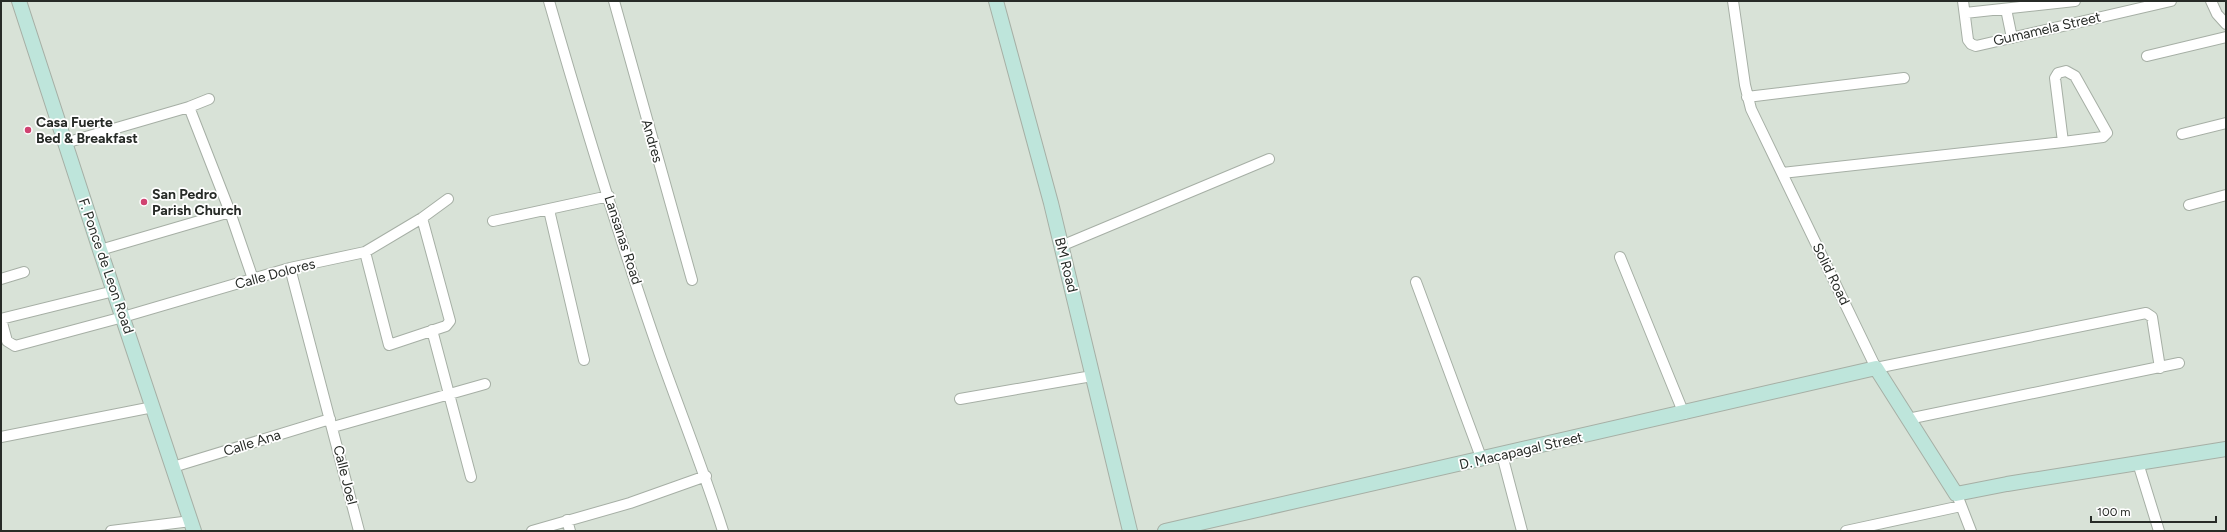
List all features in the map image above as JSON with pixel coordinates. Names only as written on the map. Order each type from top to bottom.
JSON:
[{"type":"street","name":"F. Ponce de Leon Road","points":[[19,1],[100,250],[193,526]]},
{"type":"street","name":"Lansanas Road","points":[[549,1],[584,122],[660,354],[706,476],[723,531]]},
{"type":"street","name":"Andres","points":[[614,1],[692,280]]},
{"type":"street","name":"BM Road","points":[[996,1],[1061,246],[1130,531]]},
{"type":"street","name":"Solid Road","points":[[1733,1],[1747,97],[1876,368],[1959,500],[1971,531]]},
{"type":"street","points":[[1963,1],[1965,13],[2006,10],[2075,1]]},
{"type":"street","name":"Gumamela Street","points":[[1965,13],[1968,40],[1971,44],[1976,46],[2145,4],[2171,1]]},
{"type":"street","points":[[2211,1],[2217,14],[2226,24]]},
{"type":"street","points":[[2006,10],[2012,38]]},
{"type":"street","points":[[2148,56],[2226,37]]},
{"type":"street","points":[[1782,173],[2063,142],[2106,136],[2107,131],[2075,76],[2066,71],[2058,72],[2055,78],[2063,142]]},
{"type":"street","points":[[1747,97],[1904,78]]},
{"type":"street","points":[[65,143],[189,107],[210,99]]},
{"type":"street","points":[[189,107],[230,212],[253,279]]},
{"type":"street","points":[[2182,134],[2226,123]]},
{"type":"street","points":[[1061,246],[1269,159]]},
{"type":"street","points":[[2189,205],[2226,195]]},
{"type":"street","points":[[493,221],[609,196]]},
{"type":"street","name":"Calle Dolores","points":[[1,319],[7,341],[15,346],[123,317],[290,268],[365,252],[422,218],[448,199]]},
{"type":"street","points":[[549,210],[584,360]]},
{"type":"street","points":[[100,250],[230,212]]},
{"type":"street","points":[[365,252],[387,343],[391,345],[446,326],[450,321],[422,218]]},
{"type":"street","points":[[1620,257],[1684,414]]},
{"type":"street","name":"Calle Joel","points":[[290,268],[358,531]]},
{"type":"street","points":[[1,279],[24,272]]},
{"type":"street","points":[[1416,282],[1482,460]]},
{"type":"street","points":[[1,319],[114,291]]},
{"type":"street","points":[[1876,368],[2146,313],[2152,317],[2160,368]]},
{"type":"street","points":[[432,330],[471,477]]},
{"type":"street","points":[[1908,419],[2179,363]]},
{"type":"street","name":"D. Macapagal Street","points":[[1165,531],[1684,414],[1876,368]]},
{"type":"street","points":[[960,399],[1092,376]]},
{"type":"street","name":"Calle Ana","points":[[173,467],[331,423],[450,396],[485,384]]},
{"type":"street","points":[[1,437],[153,407]]},
{"type":"street","points":[[1846,531],[1959,500],[2007,484],[2226,449]]},
{"type":"street","points":[[1502,455],[1522,531]]},
{"type":"street","points":[[2138,463],[2159,531]]},
{"type":"street","points":[[532,531],[630,503],[706,476]]},
{"type":"street","points":[[567,520],[570,531]]},
{"type":"street","points":[[111,531],[193,526]]},
{"type":"place","name":"Casa Fuerte Bed & Breakfast","points":[[28,130]]},
{"type":"place","name":"San Pedro Parish Church","points":[[144,202]]}]
